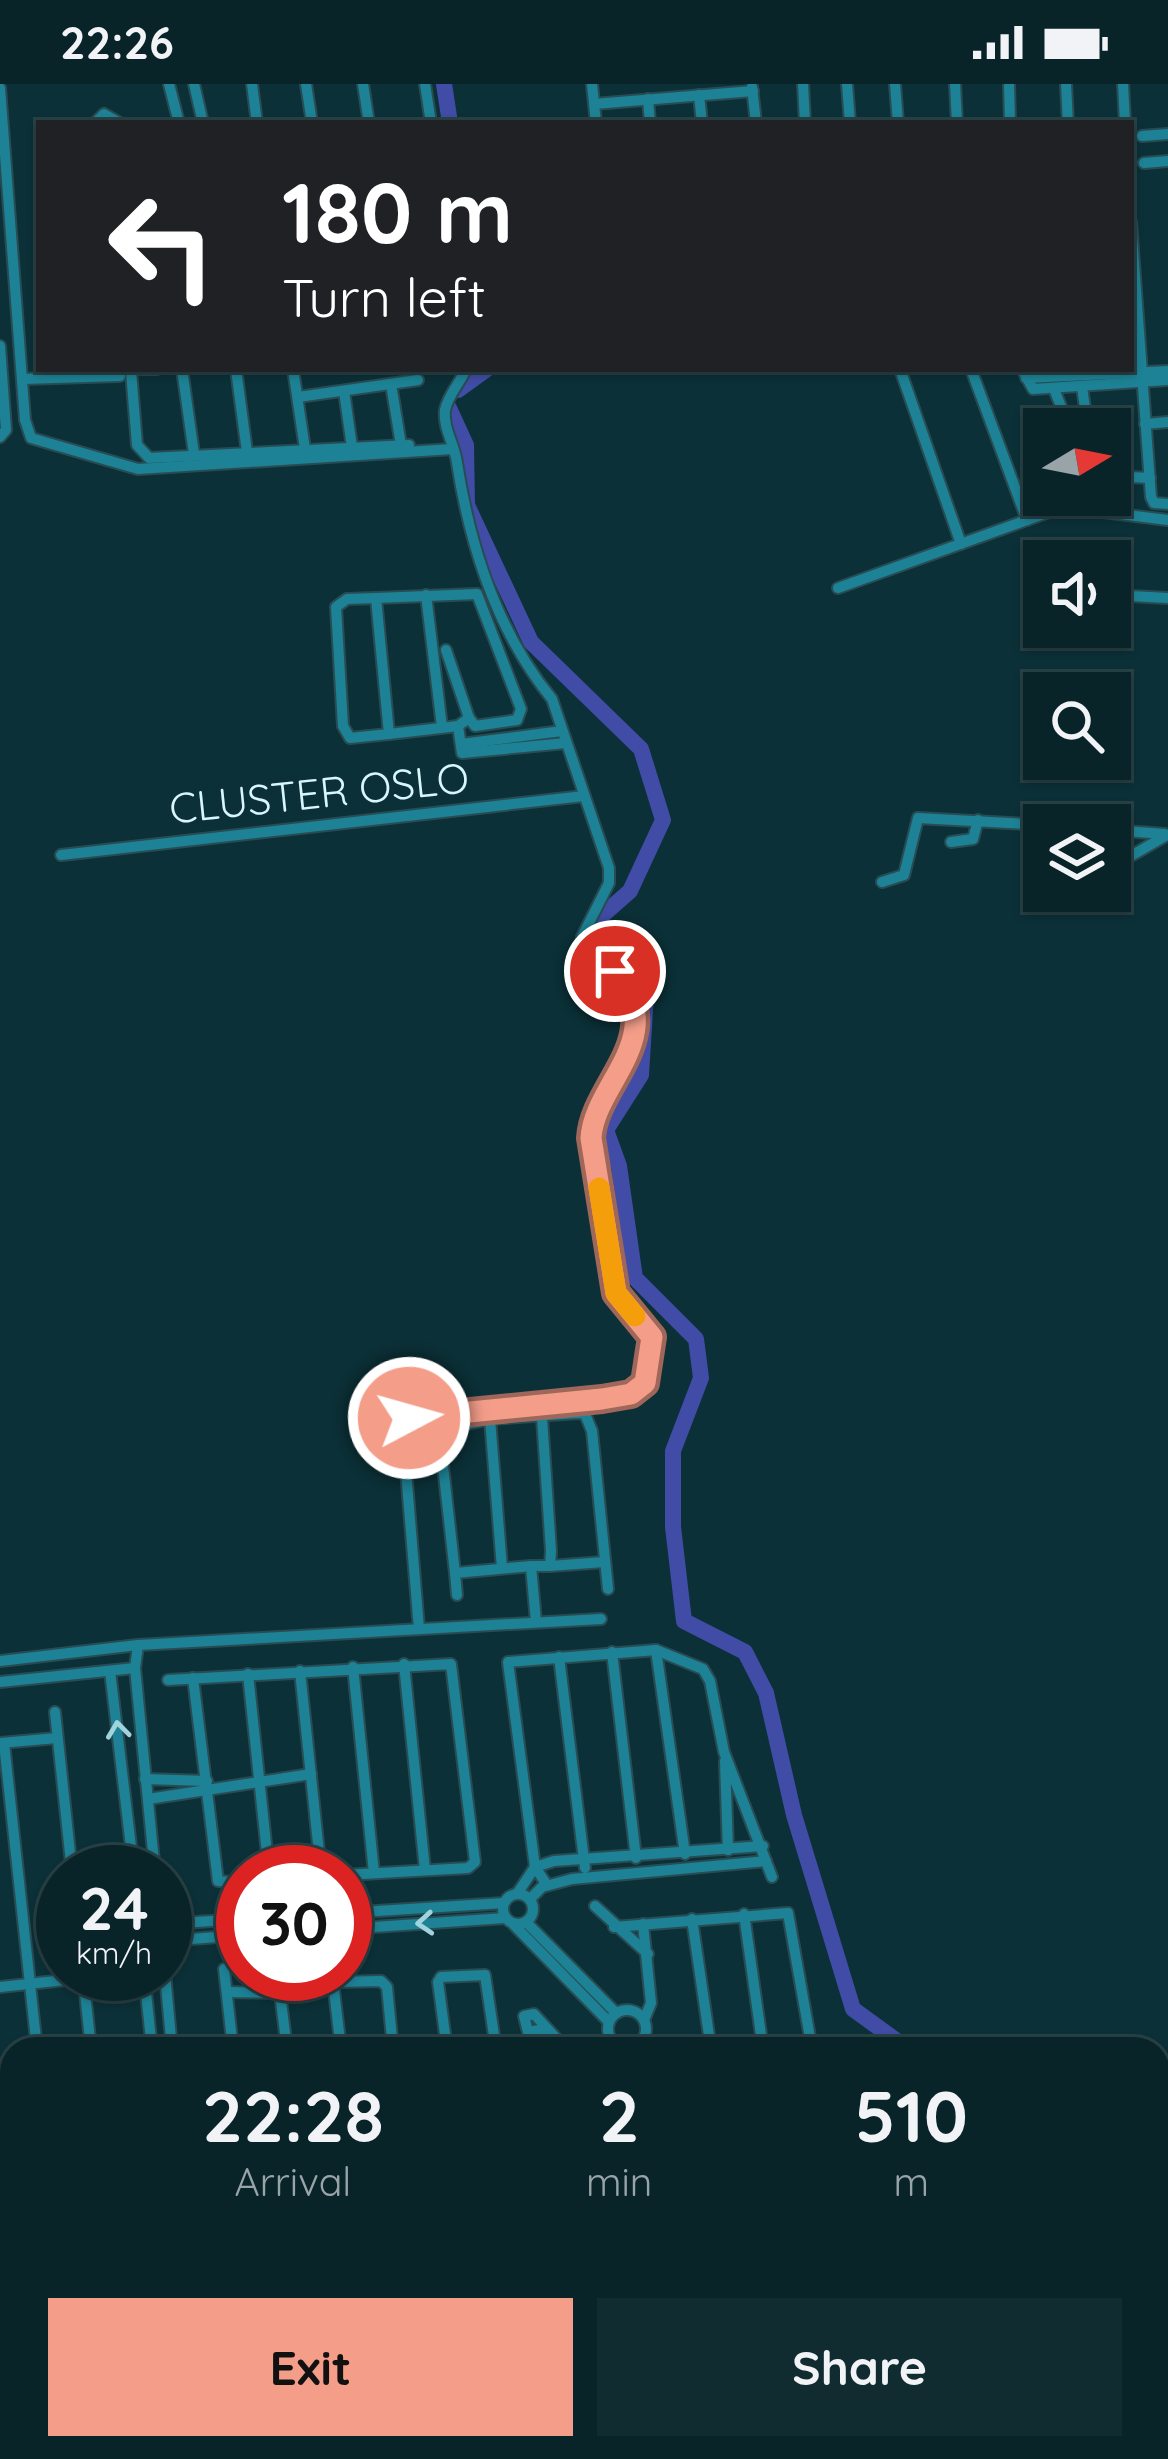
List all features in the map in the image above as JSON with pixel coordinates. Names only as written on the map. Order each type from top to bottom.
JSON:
[{"type":"street","points":[[169,84],[178,120]]},
{"type":"street","points":[[194,84],[202,120]]},
{"type":"street","points":[[252,84],[257,120]]},
{"type":"street","points":[[306,84],[312,120]]},
{"type":"street","points":[[363,84],[369,120]]},
{"type":"street","points":[[424,84],[430,120]]},
{"type":"street","points":[[592,84],[596,120]]},
{"type":"street","points":[[803,84],[806,120]]},
{"type":"street","points":[[848,84],[850,120]]},
{"type":"street","points":[[895,84],[898,120]]},
{"type":"street","points":[[955,84],[957,120]]},
{"type":"street","points":[[1009,84],[1010,120]]},
{"type":"street","points":[[1066,84],[1067,120]]},
{"type":"street","points":[[1123,84],[1125,120]]},
{"type":"street","points":[[0,88],[25,420],[31,438]]},
{"type":"street","points":[[595,104],[753,88],[756,120]]},
{"type":"street","points":[[699,95],[702,120]]},
{"type":"street","points":[[648,100],[650,120]]},
{"type":"street","points":[[1142,136],[1168,134]]},
{"type":"street","points":[[1144,163],[1168,161]]},
{"type":"street","points":[[1134,268],[1151,500],[1168,504]]},
{"type":"street","points":[[0,346],[4,431]]},
{"type":"street","points":[[22,379],[127,372],[142,454],[152,458],[406,445],[391,384]]},
{"type":"street","points":[[182,372],[194,454]]},
{"type":"street","points":[[236,372],[248,452]]},
{"type":"street","points":[[294,372],[305,449]]},
{"type":"street","points":[[419,1629],[402,1422],[631,1394],[648,1375],[652,1337],[616,1293],[591,1138],[596,1115],[629,1057],[633,1007],[629,990],[582,937],[610,876],[552,699],[533,677],[489,590],[484,561],[460,502],[445,411],[464,372]]},
{"type":"street","points":[[901,372],[961,544]]},
{"type":"street","points":[[972,372],[1027,520]]},
{"type":"street","points":[[1024,373],[1082,387],[1098,376]]},
{"type":"street","points":[[1046,381],[1168,375]]},
{"type":"street","points":[[298,397],[418,380]]},
{"type":"street","points":[[1046,381],[1060,408]]},
{"type":"street","points":[[1082,387],[1085,408]]},
{"type":"street","points":[[344,391],[352,447]]},
{"type":"street","points":[[4,431],[25,420]]},
{"type":"street","points":[[1145,424],[1168,422]]},
{"type":"street","points":[[4,431],[138,469],[453,449]]},
{"type":"street","points":[[1131,477],[1150,478]]},
{"type":"street","points":[[838,588],[1069,506],[1168,520]]},
{"type":"street","points":[[477,594],[521,709],[517,721],[475,726],[464,722],[350,738],[343,726],[336,607],[347,599],[426,596],[477,594]]},
{"type":"street","points":[[426,596],[442,727]]},
{"type":"street","points":[[1131,596],[1168,598]]},
{"type":"street","points":[[376,598],[389,734]]},
{"type":"street","points":[[446,650],[464,722],[462,748],[564,737]]},
{"type":"street","name":"CLUSTER OSLO","points":[[61,855],[584,796]]},
{"type":"street","points":[[883,882],[904,875],[916,819],[1023,823]]},
{"type":"street","points":[[951,842],[974,839],[979,820]]},
{"type":"street","points":[[1131,832],[1167,835]]},
{"type":"street","points":[[1131,856],[1167,835]]},
{"type":"street","points":[[458,1594],[439,1430],[490,1419],[578,1413],[589,1420],[608,1589]]},
{"type":"street","points":[[542,1418],[550,1566]]},
{"type":"street","points":[[490,1419],[502,1568]]},
{"type":"street","points":[[455,1573],[604,1562]]},
{"type":"street","points":[[531,1566],[536,1622]]},
{"type":"street","points":[[0,1661],[138,1645],[601,1619]]},
{"type":"street","points":[[138,1645],[135,1668],[152,1845]]},
{"type":"street","points":[[656,1650],[685,1854]]},
{"type":"street","points":[[547,1885],[535,1867],[508,1666],[513,1659],[656,1650],[696,1664],[707,1674],[724,1752],[728,1850]]},
{"type":"street","points":[[612,1652],[636,1858]]},
{"type":"street","points":[[560,1657],[586,1878]]},
{"type":"street","points":[[168,1680],[353,1667],[447,1662],[453,1667],[475,1857],[468,1868],[374,1873],[353,1667]]},
{"type":"street","points":[[404,1664],[425,1870]]},
{"type":"street","points":[[0,1682],[135,1668]]},
{"type":"street","points":[[110,1671],[131,1845]]},
{"type":"street","points":[[300,1671],[318,1845]]},
{"type":"street","points":[[248,1674],[266,1845]]},
{"type":"street","points":[[193,1678],[216,1868]]},
{"type":"street","points":[[55,1712],[69,1845]]},
{"type":"street","points":[[37,2037],[2,1743],[58,1738]]},
{"type":"street","points":[[724,1752],[772,1877]]},
{"type":"street","points":[[125,1787],[175,1795],[203,1785],[311,1774]]},
{"type":"street","points":[[146,1788],[172,1777],[203,1785]]},
{"type":"street","points":[[172,1777],[175,1795]]},
{"type":"street","points":[[535,1867],[763,1846]]},
{"type":"street","points":[[710,1851],[712,1867]]},
{"type":"street","points":[[661,1856],[664,1871]]},
{"type":"street","points":[[372,1910],[504,1903],[547,1885],[586,1878],[766,1862]]},
{"type":"street","points":[[523,1896],[535,1867]]},
{"type":"street","points":[[372,1928],[515,1922],[534,1911],[523,1896]]},
{"type":"street","points":[[504,1903],[515,1922],[612,2017]]},
{"type":"street","points":[[595,1906],[648,1954]]},
{"type":"street","points":[[744,1914],[762,2037]]},
{"type":"street","points":[[614,1927],[790,1914],[810,2037]]},
{"type":"street","points":[[692,1919],[709,2037]]},
{"type":"street","points":[[643,1924],[651,2003],[644,2037]]},
{"type":"street","points":[[446,2037],[440,1977],[484,1975],[490,1982],[495,2037]]},
{"type":"street","points":[[372,1980],[387,1987],[392,2037]]},
{"type":"street","points":[[0,1987],[36,1983]]},
{"type":"street","points":[[86,2001],[90,2037]]},
{"type":"street","points":[[148,2001],[151,2037]]},
{"type":"street","points":[[168,2001],[171,2037]]},
{"type":"street","points":[[228,2001],[232,2037]]},
{"type":"street","points":[[281,2001],[286,2037]]},
{"type":"street","points":[[335,2001],[339,2037]]},
{"type":"street","points":[[612,2017],[627,2010],[644,2020]]},
{"type":"street","points":[[610,2037],[612,2017]]},
{"type":"waterway","points":[[444,84],[450,120]]},
{"type":"waterway","points":[[458,390],[483,372]]},
{"type":"waterway","points":[[449,408],[466,445],[467,505],[531,642],[641,749],[663,820],[630,891],[596,921],[594,934],[646,994],[641,1075],[606,1130],[619,1166],[635,1278],[696,1339],[701,1378],[673,1451],[673,1527],[684,1621],[745,1652],[766,1693],[794,1815],[853,2009],[892,2037]]},
{"type":"slow traffic","points":[[599,1188],[616,1293],[635,1316]]},
{"type":"route","points":[[409,1418],[602,1399],[631,1394],[645,1383],[652,1337],[616,1293],[591,1138],[596,1115],[629,1057],[632,998],[615,971]]}]
